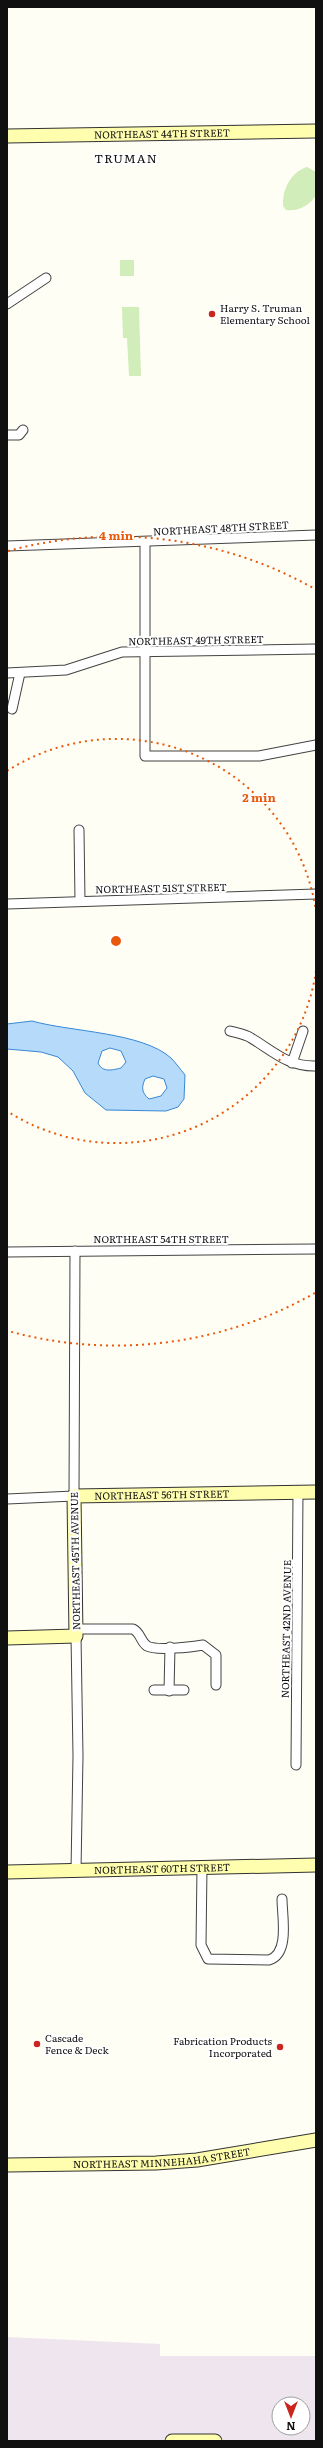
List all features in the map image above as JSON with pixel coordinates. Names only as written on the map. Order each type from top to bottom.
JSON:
[{"type":"street","name":"NORTHEAST 44TH STREET","points":[[7,136],[316,131]]},
{"type":"street","points":[[7,304],[46,278]]},
{"type":"street","points":[[7,435],[19,435],[23,430]]},
{"type":"street","name":"NORTHEAST 48TH STREET","points":[[7,546],[146,543],[316,535]]},
{"type":"street","points":[[146,543],[144,652],[145,756],[259,756],[316,745]]},
{"type":"street","name":"NORTHEAST 49TH STREET","points":[[7,673],[66,670],[122,652],[316,649]]},
{"type":"street","points":[[12,709],[20,673]]},
{"type":"street","points":[[79,830],[80,901]]},
{"type":"street","name":"NORTHEAST 51ST STREET","points":[[7,904],[316,894]]},
{"type":"street","points":[[230,1031],[250,1037],[280,1058],[292,1063],[316,1066]]},
{"type":"street","points":[[292,1063],[303,1031]]},
{"type":"street","name":"NORTHEAST 54TH STREET","points":[[7,1252],[316,1249]]},
{"type":"street","name":"NORTHEAST 45TH AVENUE","points":[[75,1251],[74,1496],[78,1756],[76,1871]]},
{"type":"street","name":"NORTHEAST 42ND AVENUE","points":[[296,1765],[298,1492]]},
{"type":"street","name":"NORTHEAST 56TH STREET","points":[[7,1499],[74,1496],[316,1492]]},
{"type":"street","points":[[7,1638],[127,1628],[137,1631],[148,1646],[170,1647],[203,1645],[216,1655],[216,1685]]},
{"type":"street","points":[[169,1691],[170,1647]]},
{"type":"street","points":[[154,1690],[184,1690]]},
{"type":"street","name":"NORTHEAST 60TH STREET","points":[[7,1872],[316,1865]]},
{"type":"street","points":[[202,1868],[201,1945],[206,1957],[219,1961],[269,1960],[277,1956],[282,1947],[282,1899]]},
{"type":"street","name":"NORTHEAST MINNEHAHA STREET","points":[[7,2165],[156,2163],[197,2160],[316,2140]]},
{"type":"street","points":[[172,2441],[215,2441]]},
{"type":"shaded area","points":[[7,2337],[160,2344],[160,2356],[316,2356],[316,2441],[7,2441]]},
{"type":"green space","points":[[307,167],[316,172],[316,195],[307,205],[299,209],[286,210],[283,206],[283,200],[286,188],[296,173]]},
{"type":"green space","points":[[120,260],[134,260],[134,276],[120,276]]},
{"type":"green space","points":[[122,307],[139,307],[141,376],[129,376],[127,338],[123,338]]},
{"type":"water","points":[[32,1021],[125,1038],[158,1049],[171,1058],[185,1075],[184,1099],[178,1107],[166,1111],[106,1110],[85,1093],[73,1071],[58,1057],[41,1052],[7,1049],[7,1024]],"holes":[[[110,1048],[121,1051],[126,1062],[121,1068],[105,1070],[98,1063],[102,1051]],[[153,1076],[164,1079],[167,1088],[161,1096],[149,1099],[145,1095],[143,1085],[145,1079]]]},
{"type":"place","name":"Harry S. Truman Elementary School","points":[[212,314]]},
{"type":"place","name":"Cascade Fence & Deck","points":[[37,2044]]},
{"type":"place","name":"Fabrication Products Incorporated","points":[[280,2047]]},
{"type":"district","name":"TRUMAN","points":[[126,159]]}]
